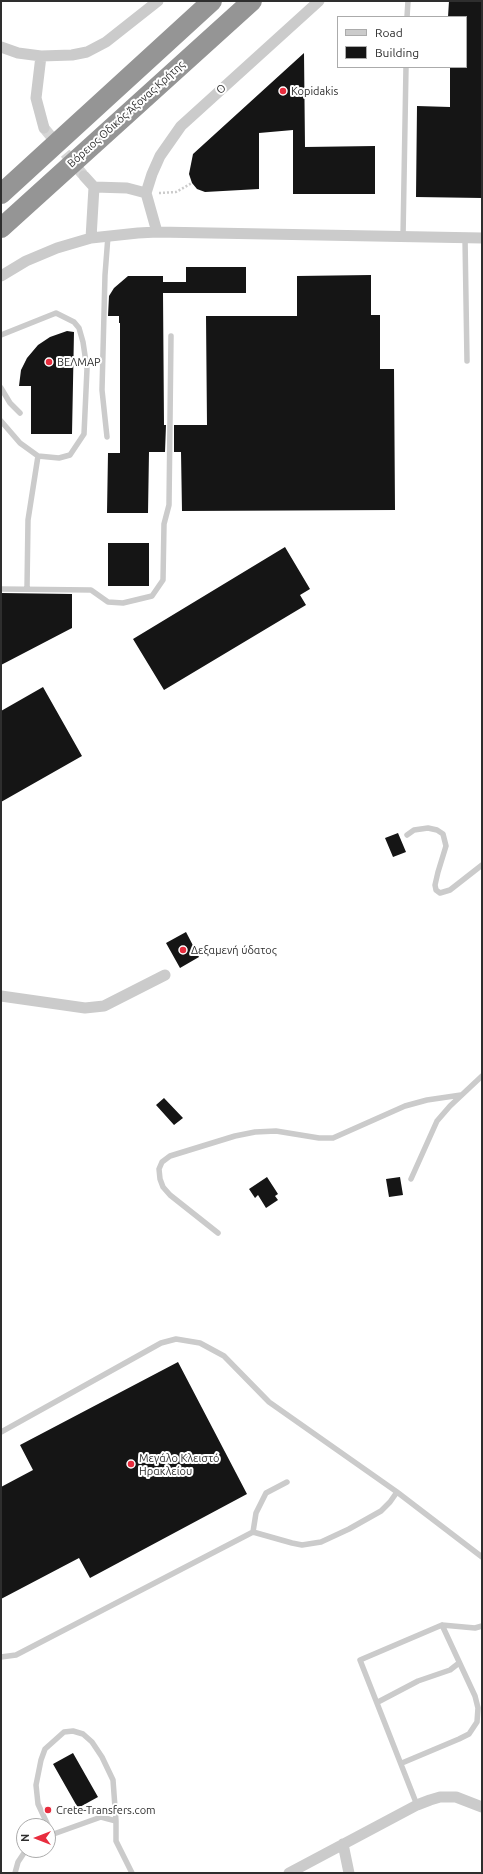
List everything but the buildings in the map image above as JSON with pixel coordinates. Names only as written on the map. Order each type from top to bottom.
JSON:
[{"type":"highway","points":[[1,194],[212,1]]},
{"type":"highway","name":"Βόρειος Οδικός Άξονας Κρήτης","points":[[1,228],[252,1]]},
{"type":"street","points":[[1,46],[18,53],[41,56],[72,55],[96,48],[158,1]]},
{"type":"street","name":"Ο","points":[[146,193],[160,156],[181,126],[319,1]]},
{"type":"street","points":[[41,56],[36,98],[44,128]]},
{"type":"street","points":[[84,176],[94,187],[91,238]]},
{"type":"street","points":[[94,187],[127,188],[146,193],[157,232]]},
{"type":"street","points":[[1,276],[36,257],[58,248],[91,238],[157,232],[482,238]]},
{"type":"street","points":[[1,996],[85,1008],[104,1006],[165,975]]},
{"type":"street","points":[[289,1873],[417,1805],[440,1797],[448,1796],[463,1799],[482,1807]]},
{"type":"street","points":[[343,1844],[349,1873]]},
{"type":"lane","points":[[407,16],[408,1]]},
{"type":"lane","points":[[403,237],[406,68]]},
{"type":"lane","points":[[107,438],[102,390],[105,275],[108,236]]},
{"type":"lane","points":[[465,238],[467,361]]},
{"type":"lane","points":[[1,334],[56,312],[74,322],[79,328],[87,369],[84,434],[70,455],[59,458],[38,456],[20,443],[1,421]]},
{"type":"lane","points":[[1,589],[27,588],[90,590],[108,602],[123,603],[152,596],[163,580],[164,524],[169,505],[171,336]]},
{"type":"lane","points":[[1,388],[10,403],[20,413]]},
{"type":"lane","points":[[27,588],[28,520],[38,456]]},
{"type":"lane","points":[[407,835],[421,828],[437,830],[443,834],[446,846],[435,885],[436,890],[440,893],[450,890],[482,865]]},
{"type":"lane","points":[[411,1179],[434,1127],[442,1114],[482,1076]]},
{"type":"lane","points":[[218,1232],[170,1195],[163,1187],[159,1169],[162,1162],[170,1156],[235,1136],[255,1132],[282,1132],[313,1137],[333,1138],[405,1106],[427,1100],[461,1095]]},
{"type":"lane","points":[[1,1432],[161,1343],[176,1339],[187,1340],[207,1346],[220,1353],[269,1402],[397,1492],[482,1557]]},
{"type":"lane","points":[[253,1532],[256,1513],[266,1493],[287,1482]]},
{"type":"lane","points":[[1,1657],[16,1655],[253,1532],[302,1545],[321,1542],[349,1529],[381,1511],[397,1492]]},
{"type":"lane","points":[[402,1763],[464,1737],[469,1734],[477,1722],[478,1708],[475,1696],[442,1625]]},
{"type":"lane","points":[[417,1805],[402,1763],[360,1660],[442,1625],[475,1628],[482,1626]]},
{"type":"lane","points":[[378,1702],[418,1681],[450,1670],[459,1663]]},
{"type":"lane","points":[[43,1818],[38,1804],[36,1785],[41,1760],[45,1749],[64,1732],[73,1731],[83,1734],[92,1742],[102,1757],[113,1780],[116,1840],[132,1873]]},
{"type":"lane","points":[[56,1833],[102,1817],[116,1822]]},
{"type":"lane","points":[[15,1873],[21,1858]]},
{"type":"path","points":[[146,193],[176,192],[192,183]]},
{"type":"tunnel","points":[[44,128],[84,176]]},
{"type":"place","name":"Kopidakis","points":[[283,91]]},
{"type":"place","name":"ΒΕΛΜΑΡ","points":[[49,362]]},
{"type":"place","name":"Δεξαμενή ύδατος","points":[[183,950]]},
{"type":"place","name":"Μεγάλο Κλειστό Ηρακλείου","points":[[131,1464]]},
{"type":"place","name":"Crete-Transfers.com","points":[[48,1810]]}]
